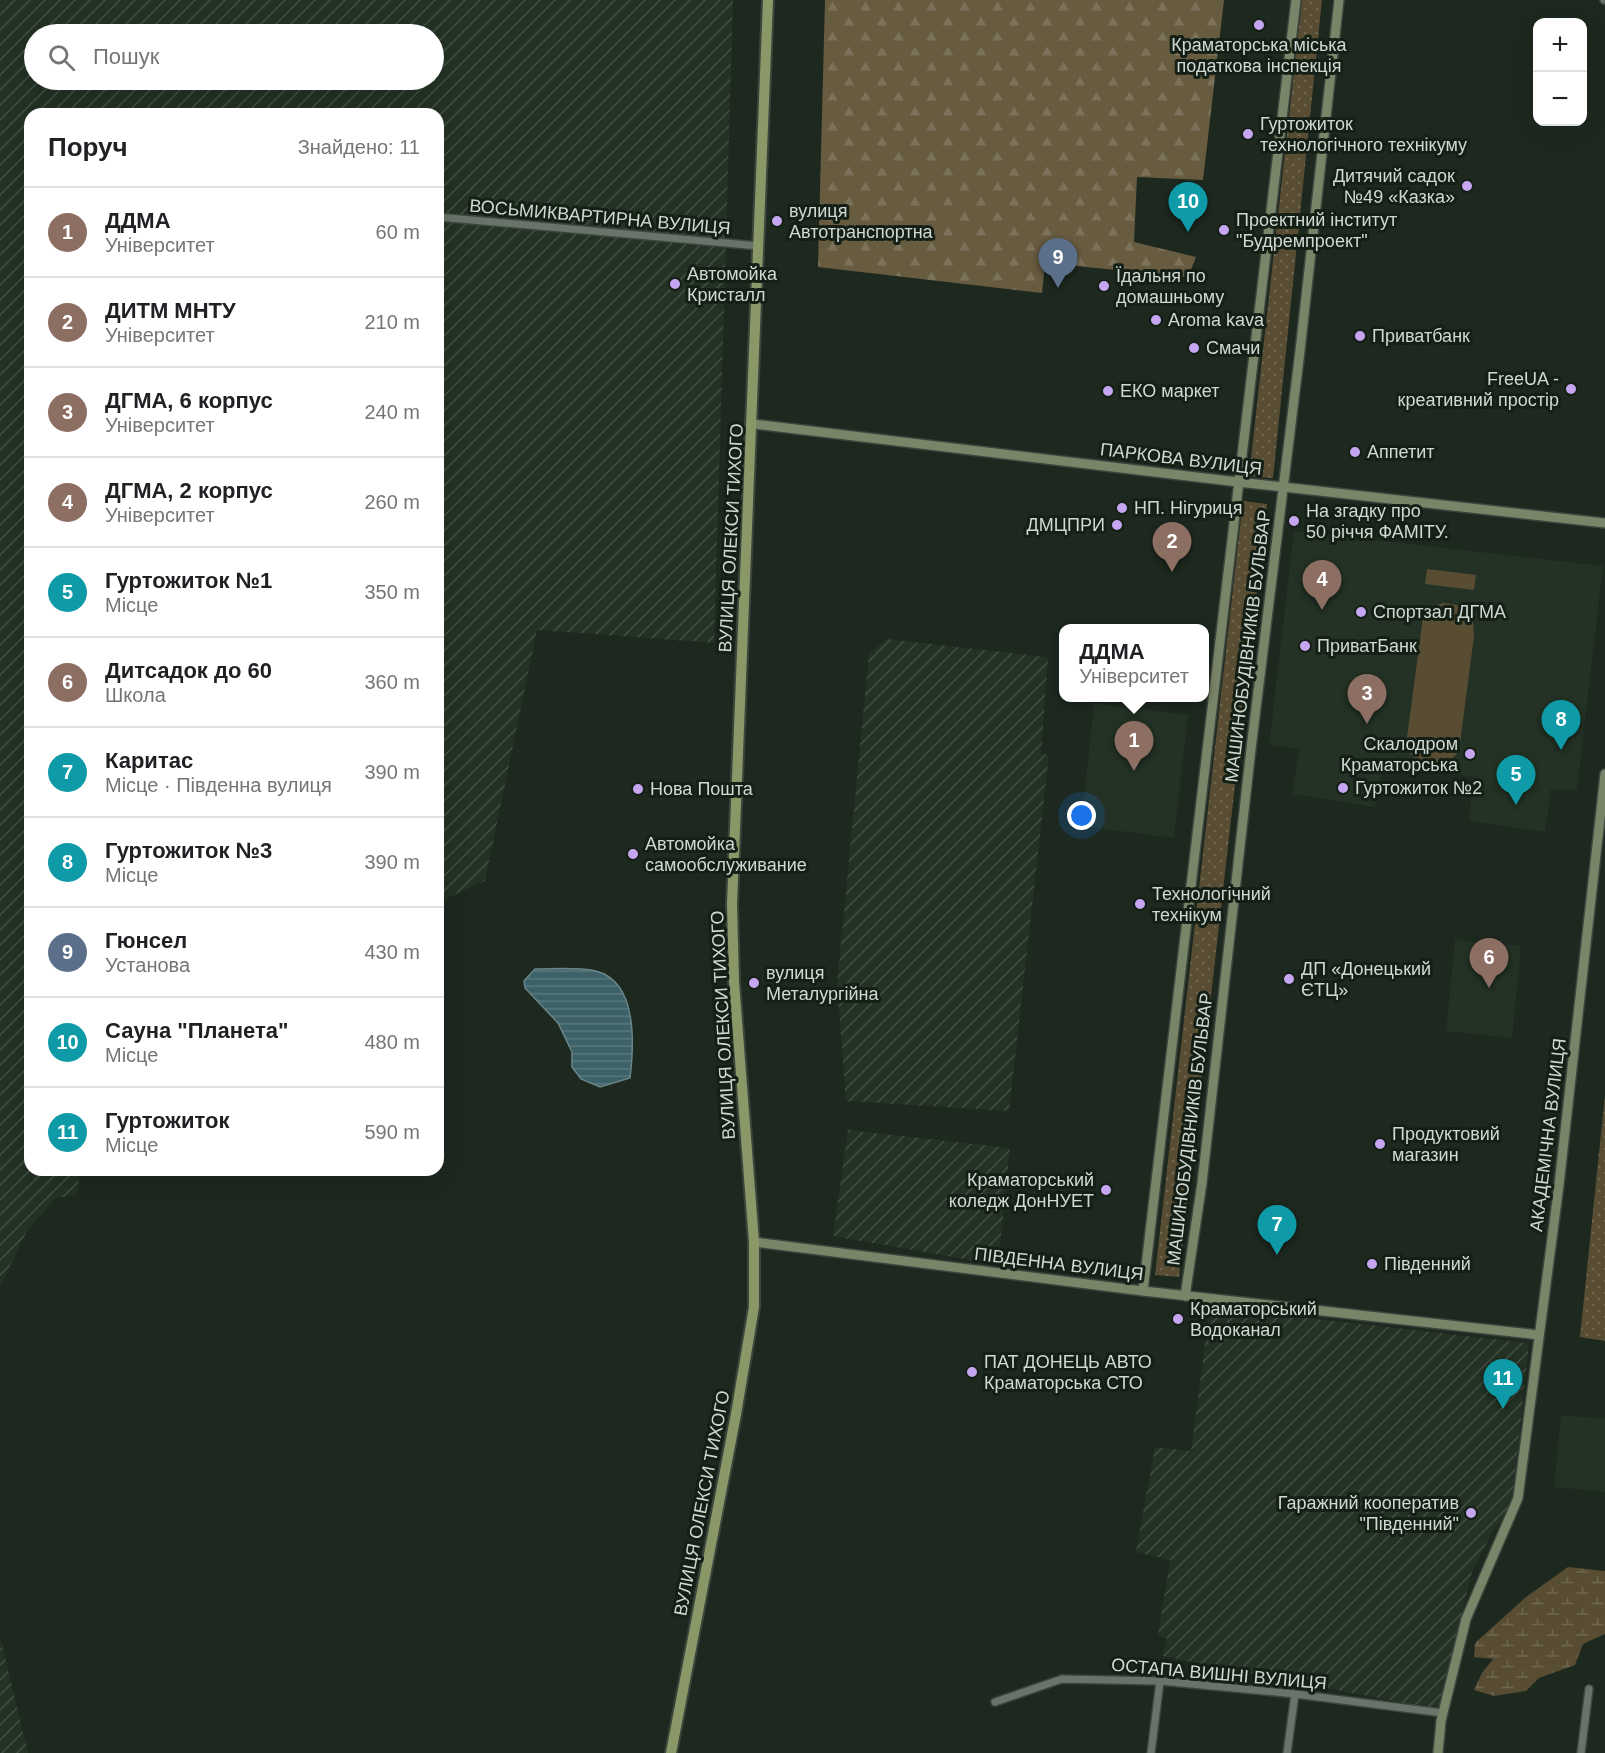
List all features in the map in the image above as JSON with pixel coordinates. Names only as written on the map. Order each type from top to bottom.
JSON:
[{"type":"main road","name":"ВУЛИЦЯ ОЛЕКСИ ТИХОГО","points":[[671,1753],[751,1333],[754,1307],[754,1242],[732,935],[768,0]]},
{"type":"street","name":"МАШИНОБУДІВНИКІВ БУЛЬВАР","points":[[1143,1291],[1296,0]]},
{"type":"street","name":"МАШИНОБУДІВНИКІВ БУЛЬВАР","points":[[1185,1296],[1202,1183],[1339,0]]},
{"type":"street","name":"ВОСЬМИКВАРТИРНА ВУЛИЦЯ","points":[[444,218],[759,246]]},
{"type":"street","name":"ПАРКОВА ВУЛИЦЯ","points":[[753,424],[1284,488],[1605,523]]},
{"type":"street","name":"АКАДЕМІЧНА ВУЛИЦЯ","points":[[1438,1753],[1443,1713],[1466,1619],[1518,1498],[1559,1185],[1605,774]]},
{"type":"street","name":"ПІВДЕННА ВУЛИЦЯ","points":[[754,1242],[1185,1296],[1539,1335]]},
{"type":"street","name":"ОСТАПА ВИШНІ ВУЛИЦЯ","points":[[995,1702],[1062,1679],[1160,1681],[1295,1694],[1443,1713]]},
{"type":"street","points":[[1151,1753],[1160,1681]]},
{"type":"street","points":[[1581,1753],[1589,1689]]},
{"type":"street","points":[[1287,1753],[1295,1694]]},
{"type":"shaded area","points":[[0,0],[733,0],[714,643],[537,630],[485,881],[444,899],[444,108],[24,108],[24,1176],[79,1176],[77,1195],[56,1198],[28,1229],[0,1286]]},
{"type":"shaded area","points":[[1294,531],[1603,566],[1577,790],[1551,789],[1545,832],[1469,821],[1473,777],[1383,764],[1375,807],[1292,794],[1299,749],[1269,745]]},
{"type":"shaded area","points":[[887,639],[1048,657],[1041,754],[1049,755],[1009,1111],[846,1101],[837,984],[869,654]]},
{"type":"shaded area","points":[[1094,703],[1188,715],[1174,838],[1081,826]]},
{"type":"shaded area","points":[[1455,940],[1521,946],[1512,1038],[1446,1031]]},
{"type":"shaded area","points":[[848,1130],[1010,1148],[998,1265],[833,1236]]},
{"type":"shaded area","points":[[1210,1307],[1529,1343],[1512,1505],[1493,1531],[1472,1572],[1439,1706],[1424,1707],[1162,1656],[1167,1638],[1158,1636],[1170,1560],[1136,1552],[1155,1447],[1191,1451]]},
{"type":"shaded area","points":[[1561,1415],[1605,1419],[1605,1492],[1554,1487]]},
{"type":"shaded area","points":[[0,1636],[28,1753],[0,1753]]},
{"type":"green space","points":[[825,0],[1224,0],[1203,180],[1137,177],[1134,242],[1196,257],[1188,277],[1045,263],[1042,293],[818,267]]},
{"type":"green space","points":[[1302,0],[1322,0],[1273,478],[1249,476]]},
{"type":"green space","points":[[1243,501],[1267,504],[1179,1277],[1155,1275]]},
{"type":"green space","points":[[1427,569],[1476,575],[1474,590],[1425,584]]},
{"type":"green space","points":[[1443,603],[1468,610],[1473,620],[1474,636],[1459,751],[1446,764],[1431,767],[1417,761],[1406,745],[1423,617],[1433,606]]},
{"type":"green space","points":[[1605,1095],[1605,1341],[1580,1337]]},
{"type":"green space","points":[[1568,1567],[1605,1571],[1605,1634],[1583,1644],[1575,1665],[1539,1678],[1526,1691],[1494,1696],[1474,1690],[1482,1673],[1493,1659],[1474,1657],[1475,1643],[1526,1597]]},
{"type":"water","points":[[535,969],[596,971],[610,977],[620,988],[630,1016],[632,1033],[630,1078],[600,1087],[581,1079],[572,1067],[572,1052],[558,1023],[525,988],[524,981]]},
{"type":"place","name":"Краматорська міська податкова інспекція","points":[[1259,25]]},
{"type":"place","name":"Гуртожиток технологічного технікуму","points":[[1248,134]]},
{"type":"place","name":"Дитячий садок №49 «Казка»","points":[[1467,186]]},
{"type":"place","name":"вулиця Автотранспортна","points":[[777,221]]},
{"type":"place","name":"Проектний інститут \"Будремпроект\"","points":[[1224,230]]},
{"type":"place","name":"Сауна \"Планета\"","points":[[1188,232]]},
{"type":"place","name":"Автомойка Кристалл","points":[[675,284]]},
{"type":"place","name":"Їдальня по домашньому","points":[[1104,286]]},
{"type":"place","name":"Гюнсел","points":[[1058,288]]},
{"type":"place","name":"Aroma kava","points":[[1156,320]]},
{"type":"place","name":"Приватбанк","points":[[1360,336]]},
{"type":"place","name":"Смачи","points":[[1194,348]]},
{"type":"place","name":"FreeUA - креативний простір","points":[[1571,389]]},
{"type":"place","name":"ЕКО маркет","points":[[1108,391]]},
{"type":"place","name":"Аппетит","points":[[1355,452]]},
{"type":"place","name":"НП. Нігуриця","points":[[1122,508]]},
{"type":"place","name":"На згадку про 50 річчя ФАМІТУ.","points":[[1294,521]]},
{"type":"place","name":"ДМЦПРИ","points":[[1117,525]]},
{"type":"place","name":"ДИТМ МНТУ","points":[[1172,572]]},
{"type":"place","name":"ДГМА, 2 корпус","points":[[1322,610]]},
{"type":"place","name":"Спортзал ДГМА","points":[[1361,612]]},
{"type":"place","name":"ПриватБанк","points":[[1305,646]]},
{"type":"place","name":"ДГМА, 6 корпус","points":[[1367,724]]},
{"type":"place","name":"Гуртожиток №3","points":[[1561,750]]},
{"type":"place","name":"Скалодром Краматорська","points":[[1470,754]]},
{"type":"place","name":"ДДМА","points":[[1134,771]]},
{"type":"place","name":"Гуртожиток №2","points":[[1343,788]]},
{"type":"place","name":"Нова Пошта","points":[[638,789]]},
{"type":"place","name":"Гуртожиток №1","points":[[1516,805]]},
{"type":"place","name":"Автомойка самообслуживание","points":[[633,854]]},
{"type":"place","name":"Технологічний технікум","points":[[1140,904]]},
{"type":"place","name":"ДП «Донецький ЄТЦ»","points":[[1289,979]]},
{"type":"place","name":"вулиця Металургійна","points":[[754,983]]},
{"type":"place","name":"Дитсадок до 60","points":[[1489,988]]},
{"type":"place","name":"Продуктовий магазин","points":[[1380,1144]]},
{"type":"place","name":"Краматорський коледж ДонНУЕТ","points":[[1106,1190]]},
{"type":"place","name":"Каритас","points":[[1277,1255]]},
{"type":"place","name":"Південний","points":[[1372,1264]]},
{"type":"place","name":"Краматорський Водоканал","points":[[1178,1319]]},
{"type":"place","name":"ПАТ ДОНЕЦЬ АВТО Краматорська СТО","points":[[972,1372]]},
{"type":"place","name":"Гуртожиток","points":[[1503,1409]]},
{"type":"place","name":"Гаражний кооператив \"Південний\"","points":[[1471,1513]]}]
